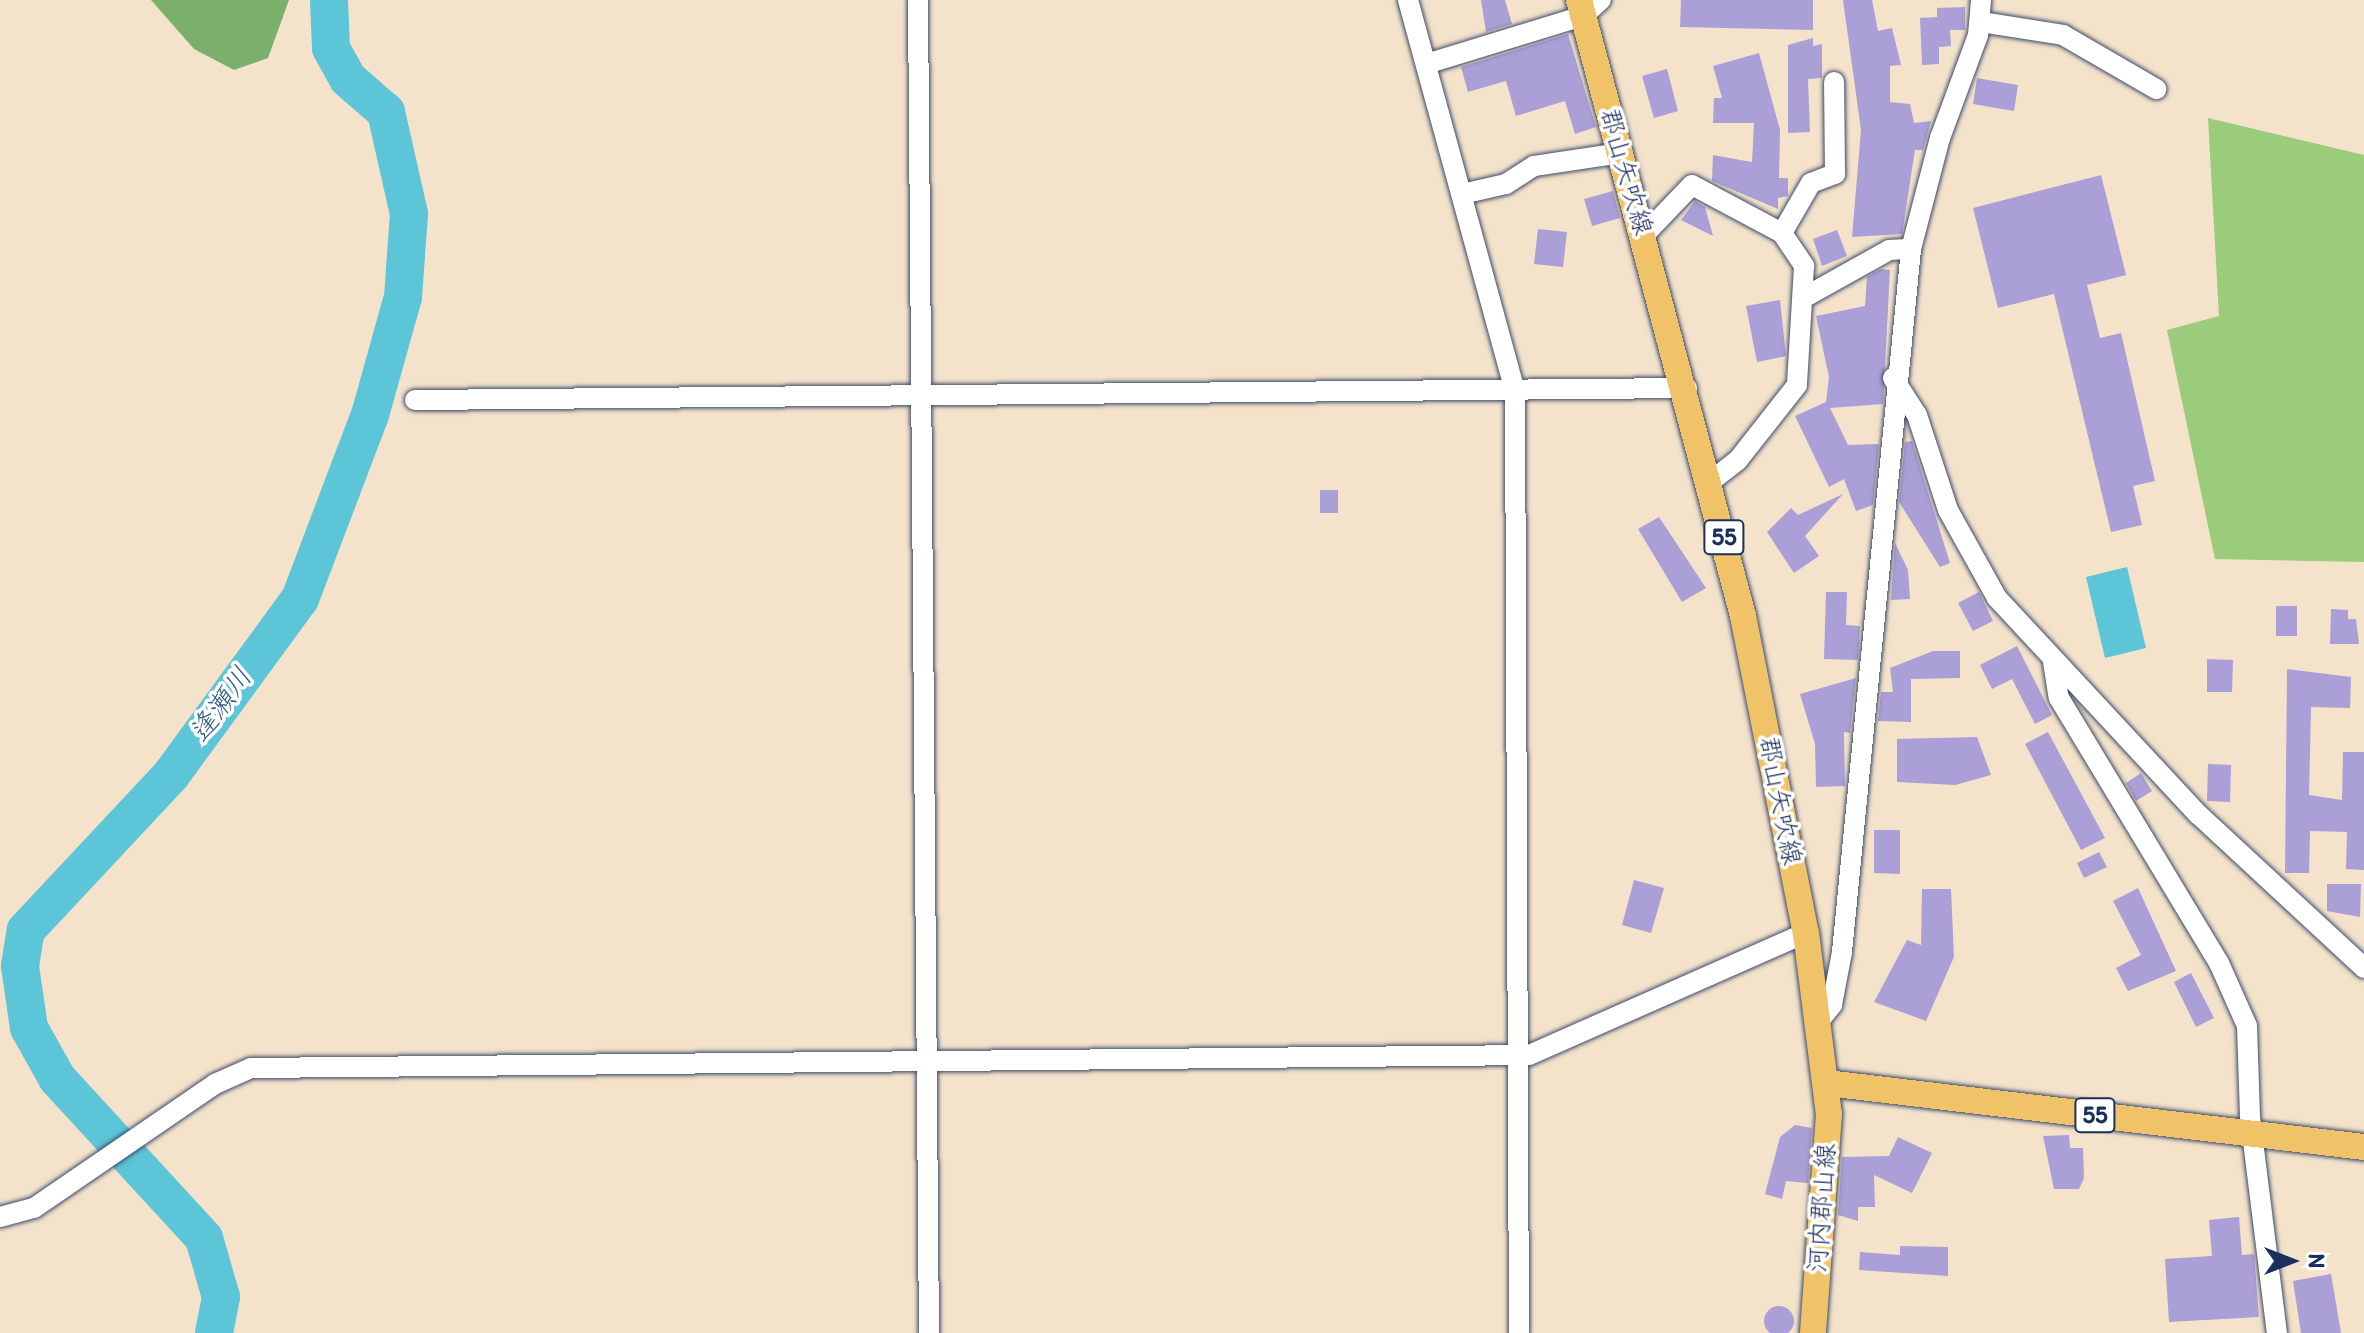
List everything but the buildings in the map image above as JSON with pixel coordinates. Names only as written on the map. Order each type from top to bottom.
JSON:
[{"type":"main road","name":"郡山矢吹線","points":[[1588,5],[1621,153],[1710,482],[1806,933],[1827,1083]]},
{"type":"main road","name":"55","points":[[1827,1083],[2364,1147]]},
{"type":"main road","name":"河内郡山線","points":[[1813,1333],[1827,1083]]},
{"type":"street","points":[[918,0],[921,1059],[929,1333]]},
{"type":"street","points":[[1408,0],[1515,392],[1514,1056],[1519,1333]]},
{"type":"street","points":[[1819,1021],[1832,1005],[1842,952],[1890,475],[1893,378],[1911,249],[1981,22],[1981,0]]},
{"type":"street","points":[[1426,64],[1588,5]]},
{"type":"street","points":[[1981,22],[2063,35],[2156,89]]},
{"type":"street","points":[[1782,233],[1811,183],[1835,174],[1834,82]]},
{"type":"street","points":[[1462,194],[1506,184],[1534,166],[1621,153]]},
{"type":"street","points":[[1644,235],[1692,185],[1782,233],[1801,256],[1805,297],[1792,396],[1710,482]]},
{"type":"street","points":[[1805,297],[1889,250],[1911,249]]},
{"type":"street","points":[[1893,378],[1917,415],[1942,496],[1997,598],[2053,662],[2199,815],[2364,968]]},
{"type":"street","points":[[415,400],[1687,388]]},
{"type":"street","points":[[2053,662],[2059,698],[2240,1006],[2277,1333]]},
{"type":"street","points":[[0,1217],[21,1215],[215,1084],[265,1066],[1514,1056],[1806,933]]},
{"type":"green space","points":[[151,0],[289,0],[268,58],[234,70],[194,49]]},
{"type":"green space","points":[[2208,118],[2364,155],[2364,562],[2215,559],[2167,330],[2219,316]]},
{"type":"water","points":[[2127,567],[2146,648],[2105,658],[2086,577]]},
{"type":"waterway","name":"逢瀬川","points":[[214,1333],[221,1297],[204,1238],[57,1078],[29,1028],[20,966],[26,930],[171,775],[300,599],[370,415],[403,297],[409,214],[386,112],[348,79],[331,48],[329,0]]}]
